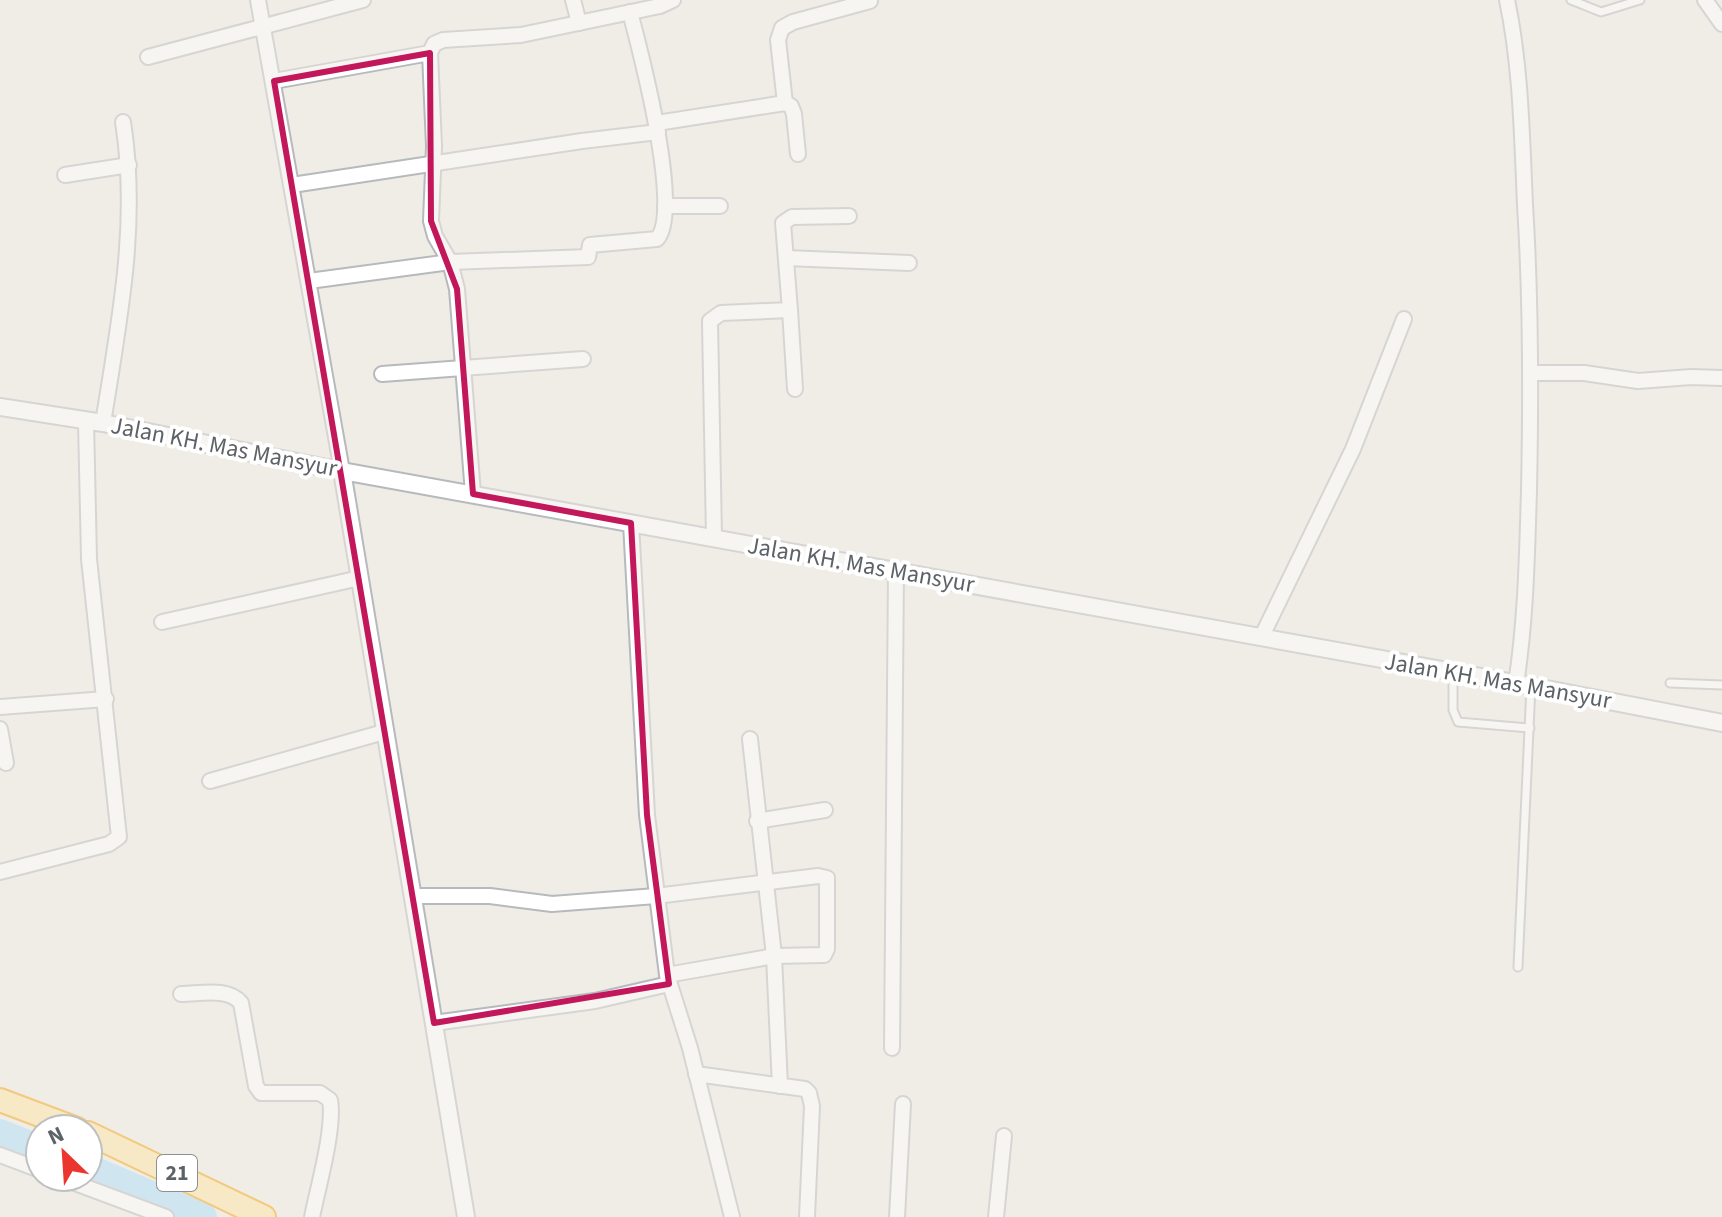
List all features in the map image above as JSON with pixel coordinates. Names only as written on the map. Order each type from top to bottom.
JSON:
[{"type":"highway","points":[[0,1100],[35,1113]]},
{"type":"highway","name":"21","points":[[104,1141],[264,1217]]},
{"type":"street","points":[[258,0],[342,471],[466,1217]]},
{"type":"street","points":[[148,57],[363,0]]},
{"type":"street","points":[[573,0],[579,23]]},
{"type":"street","points":[[473,494],[457,289],[450,262],[432,228],[430,53],[434,44],[443,40],[521,35],[673,0]]},
{"type":"street","points":[[1507,0],[1523,168],[1532,373],[1522,642],[1524,685]]},
{"type":"street","points":[[1705,0],[1722,24]]},
{"type":"street","points":[[785,103],[778,40],[782,28],[793,22],[870,1]]},
{"type":"street","points":[[309,281],[450,262],[588,257],[590,245],[653,241],[662,233],[665,206],[658,128],[630,12]]},
{"type":"street","points":[[274,81],[430,53]]},
{"type":"street","points":[[292,185],[582,141],[785,103],[791,106],[794,114],[798,154]]},
{"type":"street","points":[[0,872],[109,844],[119,837],[89,559],[94,422],[124,292],[129,165],[123,122]]},
{"type":"street","points":[[65,175],[129,165]]},
{"type":"street","points":[[665,206],[720,206]]},
{"type":"street","points":[[795,389],[782,226],[792,217],[849,216]]},
{"type":"street","points":[[786,258],[909,263]]},
{"type":"street","points":[[714,538],[710,321],[714,315],[721,313],[790,310]]},
{"type":"street","points":[[1261,638],[1353,449],[1404,319]]},
{"type":"street","points":[[382,374],[583,359]]},
{"type":"street","points":[[1532,373],[1584,373],[1638,381],[1722,378]]},
{"type":"street","name":"Jalan KH. Mas Mansyur","points":[[0,407],[1722,723]]},
{"type":"street","points":[[631,523],[647,815],[668,980],[696,1074],[732,1217]]},
{"type":"street","points":[[892,1048],[896,571]]},
{"type":"street","points":[[162,622],[360,578]]},
{"type":"street","points":[[0,707],[106,699]]},
{"type":"street","points":[[0,729],[6,763]]},
{"type":"street","points":[[210,781],[384,732]]},
{"type":"street","points":[[750,739],[774,956],[780,1086]]},
{"type":"street","points":[[757,821],[825,810]]},
{"type":"street","points":[[412,896],[490,896],[552,904],[656,896],[823,875],[827,878],[827,952],[821,955],[774,956],[668,980],[595,1001],[434,1023]]},
{"type":"street","points":[[181,994],[227,993],[237,997],[241,1003],[257,1091],[320,1093],[330,1100],[325,1150],[312,1217]]},
{"type":"street","points":[[696,1074],[805,1089],[812,1099],[807,1217]]},
{"type":"street","points":[[897,1217],[903,1104]]},
{"type":"street","points":[[996,1217],[1004,1136]]},
{"type":"street","points":[[0,1155],[24,1164]]},
{"type":"street","points":[[102,1193],[166,1217]]},
{"type":"lane","points":[[1571,0],[1601,12],[1640,0]]},
{"type":"lane","points":[[1453,673],[1453,710],[1458,722],[1530,728]]},
{"type":"lane","points":[[1670,683],[1722,685]]},
{"type":"lane","points":[[1518,967],[1530,728],[1524,685]]},
{"type":"highlighted area","points":[[430,53],[431,221],[457,289],[473,494],[631,523],[647,815],[669,984],[434,1023],[274,81]]},
{"type":"waterway","points":[[0,1133],[24,1143]]},
{"type":"waterway","points":[[104,1175],[203,1217]]}]
